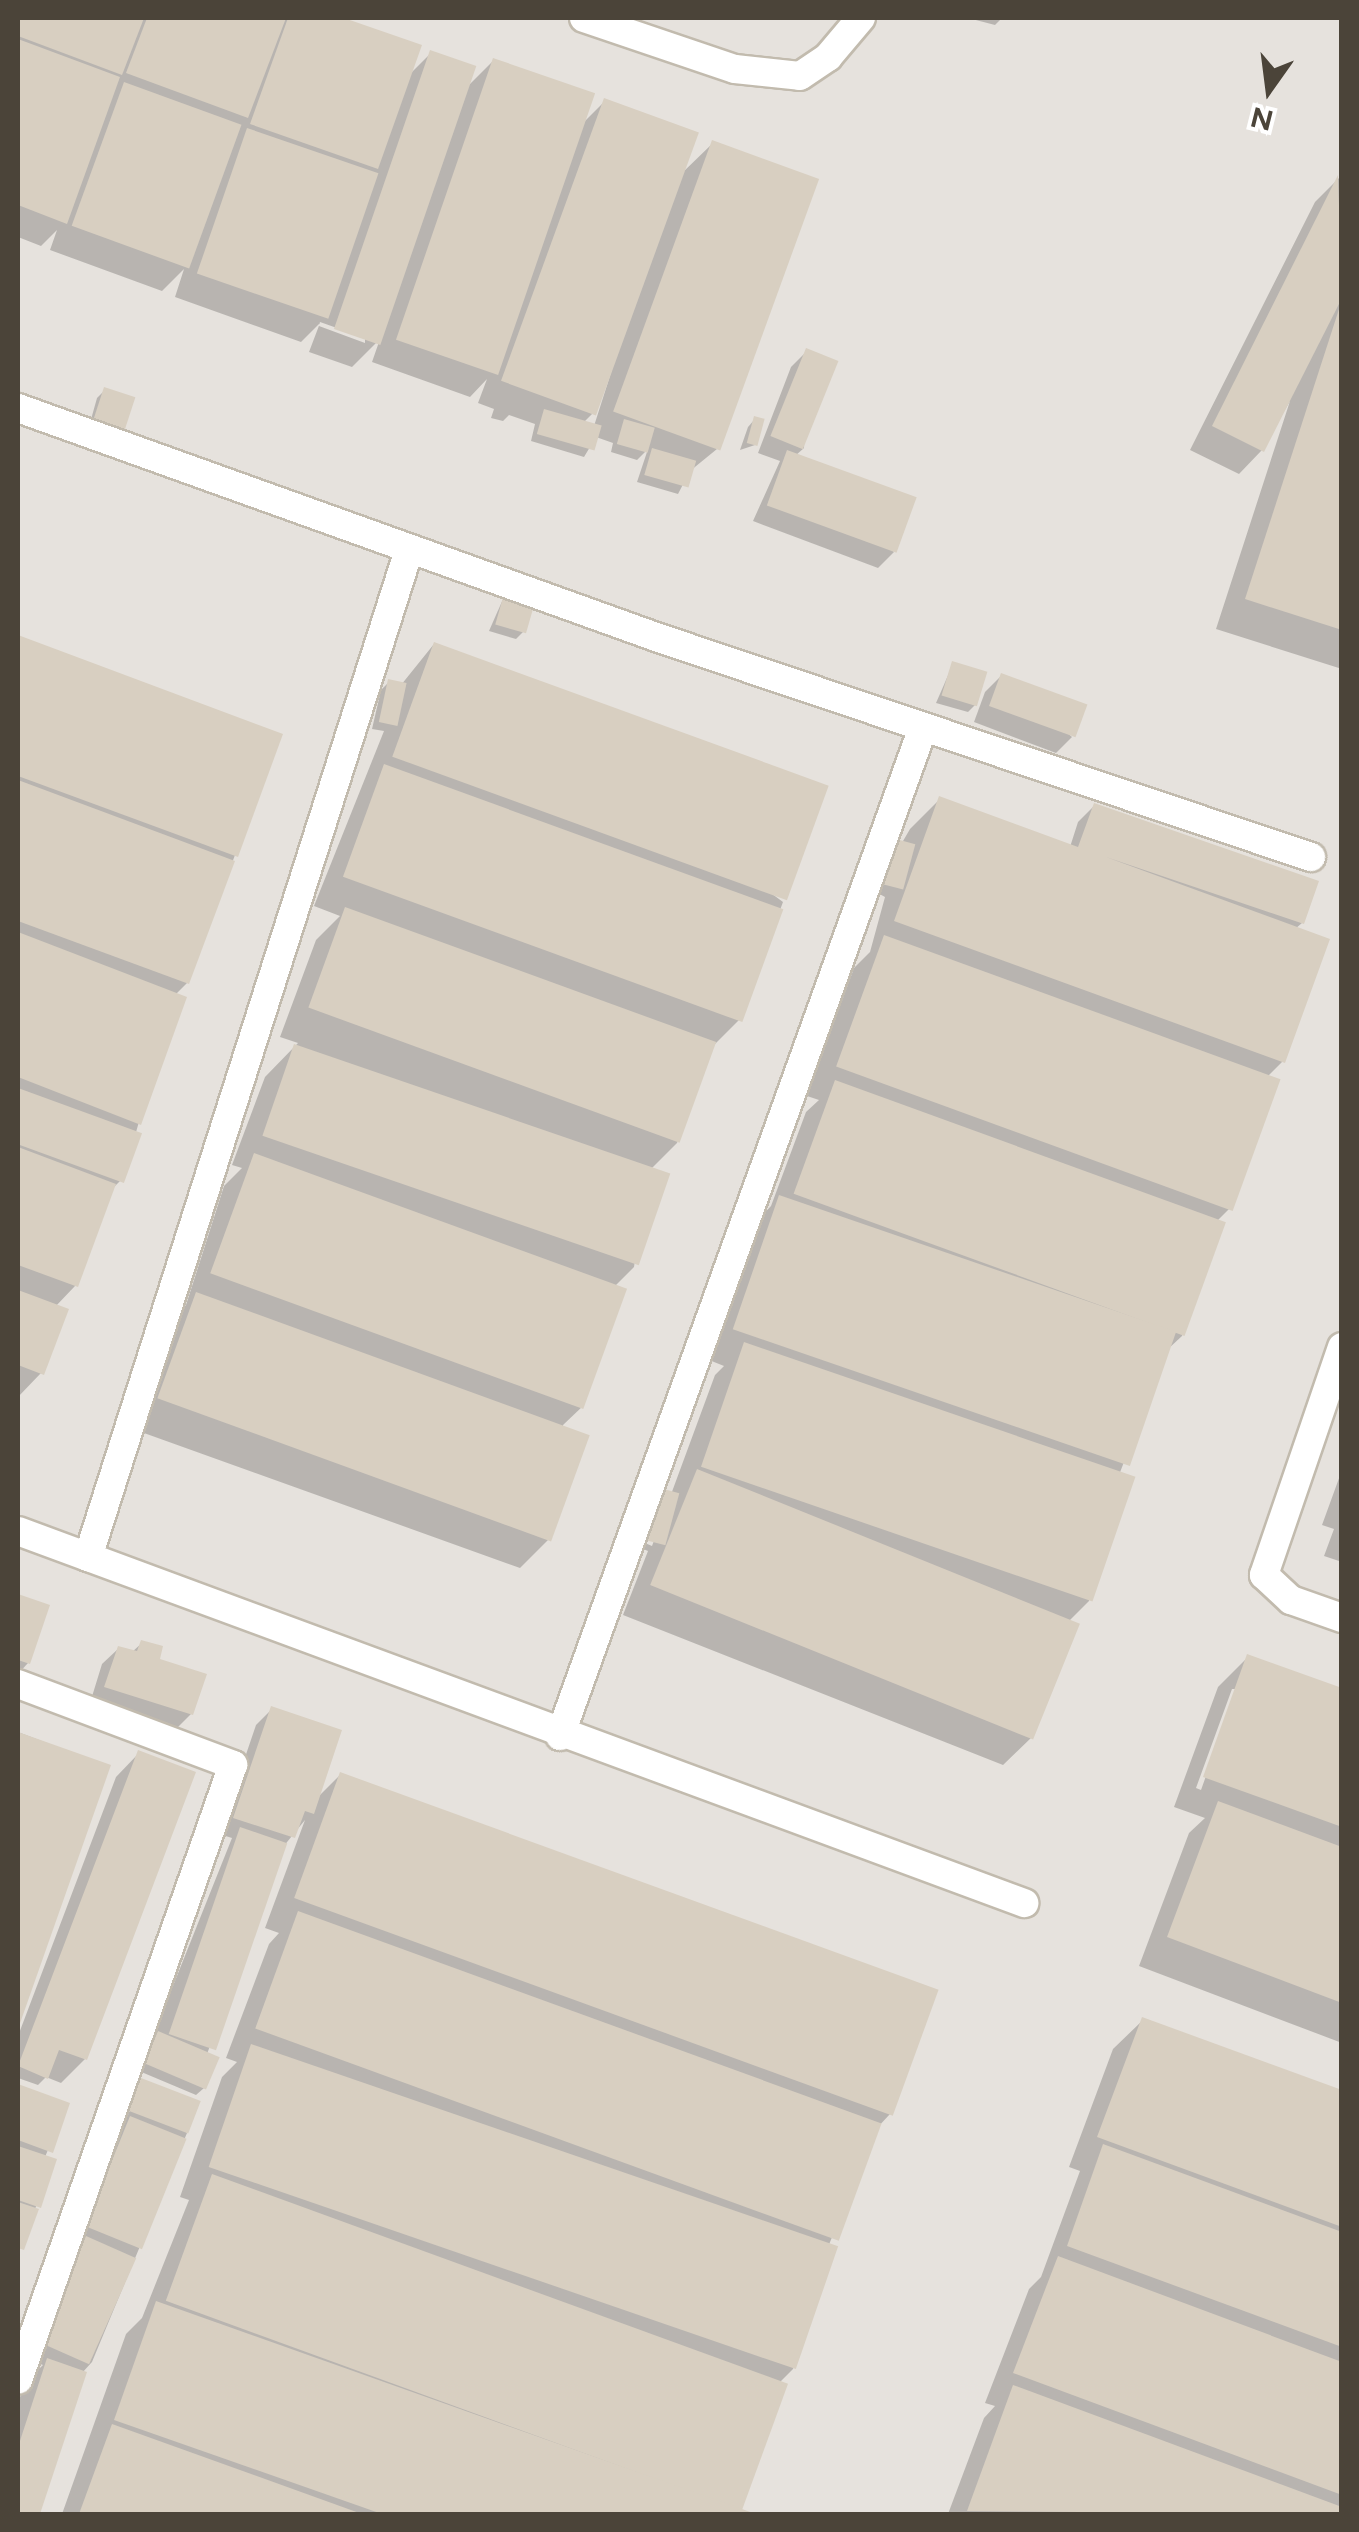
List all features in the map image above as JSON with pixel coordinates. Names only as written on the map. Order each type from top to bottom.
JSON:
[{"type":"lane","points":[[584,18],[735,68],[800,76],[828,57],[861,18]]},
{"type":"lane","points":[[18,408],[409,550],[1311,857]]},
{"type":"lane","points":[[88,1557],[409,550]]},
{"type":"lane","points":[[560,1736],[923,728]]},
{"type":"lane","points":[[1342,1347],[1264,1575],[1291,1600],[1342,1618]]},
{"type":"lane","points":[[18,1531],[560,1736],[1024,1903]]},
{"type":"lane","points":[[18,1684],[233,1765],[18,2380]]},
{"type":"shaded area","points":[[18,18],[1341,18],[1341,2514],[18,2514]]},
{"type":"building","points":[[18,18],[144,18],[122,75],[18,36]]},
{"type":"building","points":[[147,18],[286,18],[248,118],[126,73]]},
{"type":"building","points":[[288,18],[344,18],[422,45],[378,169],[250,124]]},
{"type":"building","points":[[18,39],[120,77],[67,224],[18,205]]},
{"type":"building","points":[[430,50],[476,66],[380,345],[334,329]]},
{"type":"building","points":[[493,58],[595,93],[498,375],[396,340]]},
{"type":"building","points":[[124,82],[241,125],[189,269],[72,226]]},
{"type":"building","points":[[604,98],[699,133],[596,415],[501,381]]},
{"type":"building","points":[[247,128],[378,173],[328,319],[197,274]]},
{"type":"building","points":[[712,140],[819,179],[720,451],[613,412]]},
{"type":"building","points":[[1338,175],[1342,298],[1264,452],[1212,426]]},
{"type":"building","points":[[1342,303],[1342,630],[1245,599]]},
{"type":"building","points":[[806,348],[838,361],[803,449],[770,436]]},
{"type":"building","points":[[104,387],[135,397],[124,433],[92,423]]},
{"type":"building","points":[[544,409],[602,426],[595,451],[537,434]]},
{"type":"building","points":[[754,416],[765,419],[757,446],[747,443]]},
{"type":"building","points":[[624,419],[655,428],[648,453],[617,444]]},
{"type":"building","points":[[652,448],[696,461],[689,488],[644,475]]},
{"type":"building","points":[[787,450],[917,497],[896,553],[767,505]]},
{"type":"building","points":[[506,587],[537,596],[526,633],[495,624]]},
{"type":"building","points":[[18,635],[283,734],[238,857],[18,776]]},
{"type":"building","points":[[434,642],[829,786],[787,900],[392,757]]},
{"type":"building","points":[[952,661],[987,672],[977,706],[941,695]]},
{"type":"building","points":[[1001,673],[1087,704],[1075,737],[989,706]]},
{"type":"building","points":[[388,679],[407,683],[397,726],[379,722]]},
{"type":"building","points":[[384,764],[783,909],[742,1022],[343,877]]},
{"type":"building","points":[[18,780],[235,861],[189,984],[18,921]]},
{"type":"building","points":[[939,796],[1078,847],[1094,803],[1319,881],[1304,924],[1106,857],[1330,939],[1285,1063],[894,921]]},
{"type":"building","points":[[896,839],[915,844],[903,890],[884,884]]},
{"type":"building","points":[[345,907],[716,1042],[680,1143],[308,1008]]},
{"type":"building","points":[[18,932],[187,997],[141,1125],[18,1077]]},
{"type":"building","points":[[884,935],[1281,1079],[1233,1211],[836,1067]]},
{"type":"building","points":[[294,1044],[670,1174],[639,1265],[262,1136]]},
{"type":"building","points":[[835,1080],[1226,1222],[1185,1336],[794,1194]]},
{"type":"building","points":[[18,1088],[142,1133],[124,1183],[18,1144]]},
{"type":"building","points":[[18,1147],[116,1184],[78,1287],[18,1265]]},
{"type":"building","points":[[254,1153],[627,1289],[583,1409],[210,1273]]},
{"type":"building","points":[[779,1195],[1176,1332],[1130,1466],[733,1329]]},
{"type":"building","points":[[18,1290],[69,1309],[44,1375],[18,1365]]},
{"type":"building","points":[[196,1292],[590,1435],[551,1541],[157,1398]]},
{"type":"building","points":[[744,1342],[1135,1477],[1092,1602],[701,1467]]},
{"type":"building","points":[[697,1469],[1080,1624],[1033,1740],[650,1585]]},
{"type":"building","points":[[660,1488],[679,1493],[665,1545],[646,1540]]},
{"type":"building","points":[[18,1594],[50,1605],[30,1664],[18,1660]]},
{"type":"building","points":[[141,1640],[163,1646],[160,1659],[207,1674],[193,1715],[104,1687],[118,1646],[137,1651]]},
{"type":"building","points":[[1247,1654],[1342,1688],[1342,1827],[1203,1777]]},
{"type":"building","points":[[271,1706],[342,1730],[314,1814],[305,1811],[295,1838],[233,1818]]},
{"type":"building","points":[[18,1732],[111,1765],[18,2029]]},
{"type":"building","points":[[138,1750],[196,1772],[87,2060],[59,2050],[48,2079],[18,2066]]},
{"type":"building","points":[[340,1772],[939,1990],[893,2116],[294,1898]]},
{"type":"building","points":[[1218,1801],[1342,1847],[1342,2003],[1167,1937]]},
{"type":"building","points":[[240,1827],[287,1843],[216,2050],[169,2034]]},
{"type":"building","points":[[298,1911],[882,2123],[839,2241],[255,2028]]},
{"type":"building","points":[[1142,2017],[1342,2090],[1342,2227],[1097,2137]]},
{"type":"building","points":[[158,2031],[220,2057],[206,2089],[144,2063]]},
{"type":"building","points":[[251,2044],[838,2246],[796,2369],[209,2167]]},
{"type":"building","points":[[141,2078],[201,2101],[188,2134],[128,2111]]},
{"type":"building","points":[[18,2084],[70,2103],[53,2153],[18,2140]]},
{"type":"building","points":[[130,2116],[187,2139],[142,2249],[85,2226]]},
{"type":"building","points":[[1103,2144],[1342,2232],[1342,2347],[1067,2246]]},
{"type":"building","points":[[18,2146],[57,2159],[41,2208],[18,2200]]},
{"type":"building","points":[[212,2174],[788,2384],[742,2511],[166,2301]]},
{"type":"building","points":[[18,2202],[39,2209],[24,2250],[18,2248]]},
{"type":"building","points":[[86,2236],[136,2258],[89,2364],[39,2342]]},
{"type":"building","points":[[1058,2256],[1342,2362],[1342,2495],[1013,2373]]},
{"type":"building","points":[[156,2301],[756,2514],[382,2514],[114,2420]]},
{"type":"building","points":[[47,2358],[87,2372],[40,2514],[18,2514],[18,2447]]},
{"type":"building","points":[[1013,2385],[1342,2507],[1342,2514],[967,2511]]},
{"type":"building","points":[[112,2424],[362,2514],[79,2514]]}]
